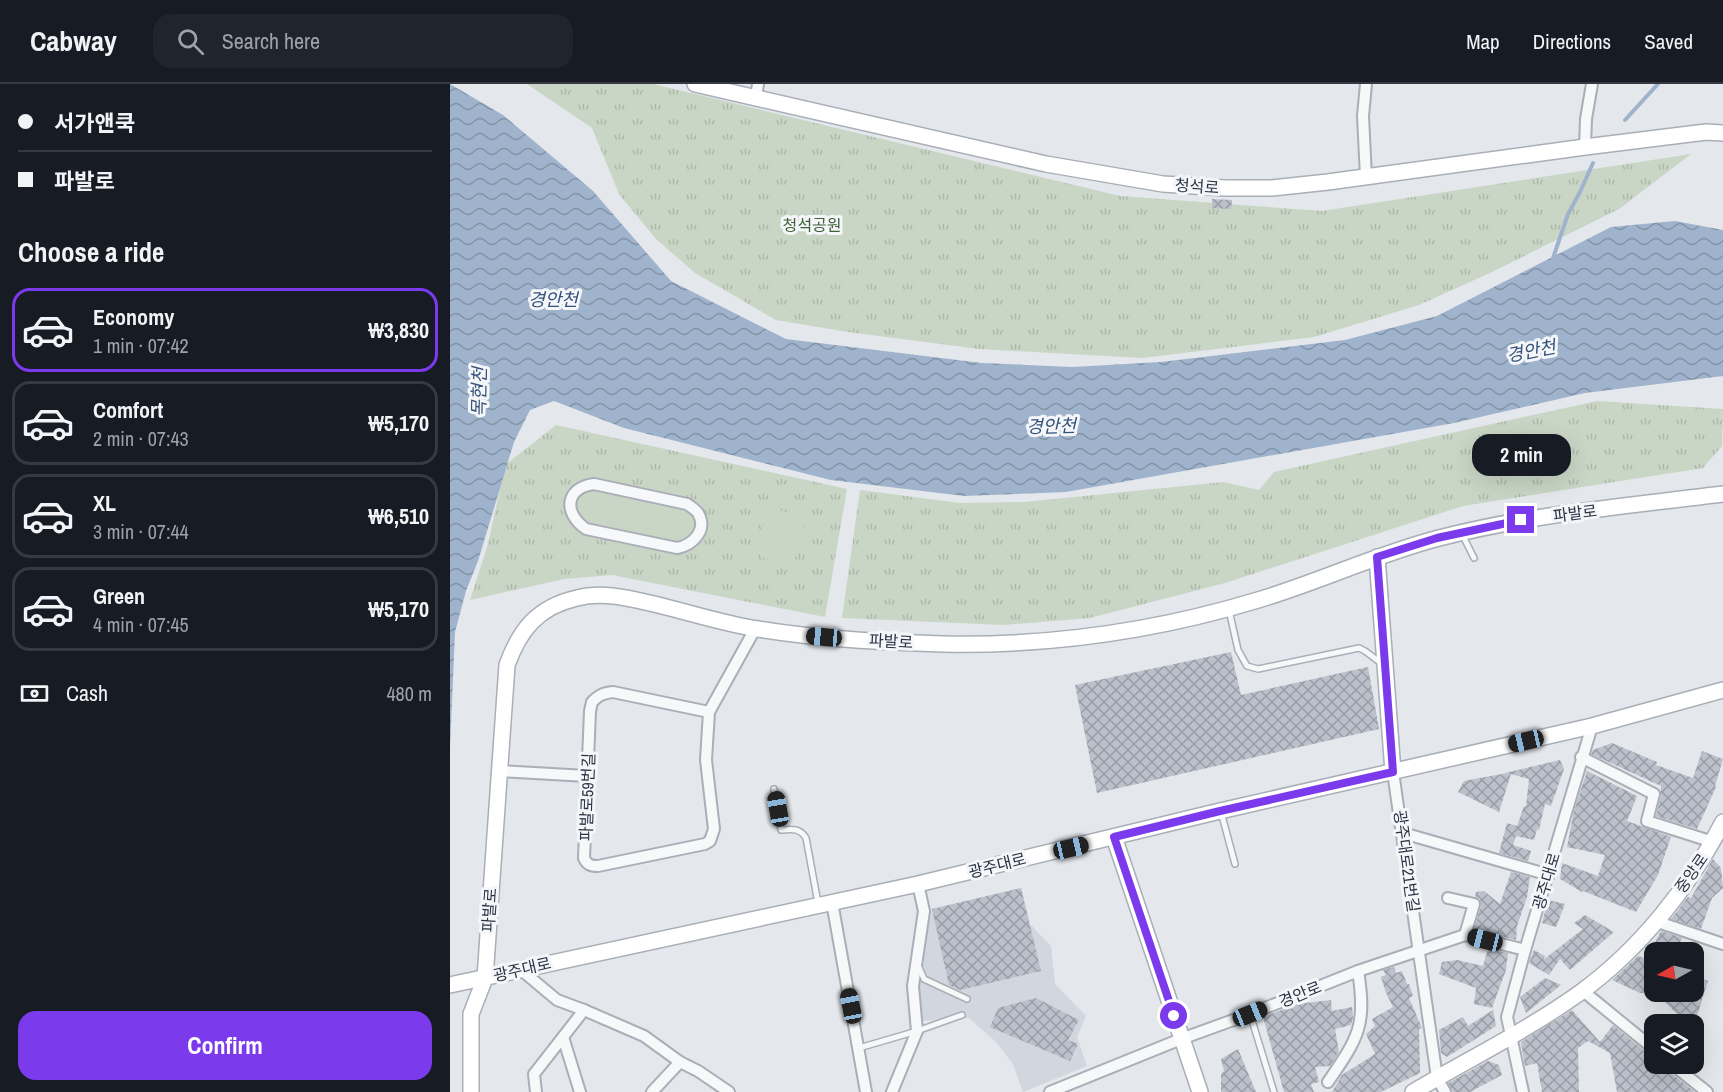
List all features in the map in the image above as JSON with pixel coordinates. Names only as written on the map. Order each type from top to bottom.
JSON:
[{"type":"street","name":"청석로","points":[[695,84],[713,88],[757,90],[1037,162],[1163,184],[1248,189],[1299,186],[1585,147],[1719,132]]},
{"type":"street","points":[[713,88],[733,84]]},
{"type":"street","points":[[1366,84],[1363,124],[1366,177]]},
{"type":"street","points":[[1585,147],[1586,119],[1592,84]]},
{"type":"street","points":[[594,484],[687,504],[698,514],[701,525],[698,538],[687,547],[677,548],[586,529],[575,521],[570,508],[572,496],[584,486],[594,484]]},
{"type":"street","name":"파발로","points":[[471,1092],[471,1014],[478,979],[507,665],[521,633],[547,610],[562,602],[578,597],[609,595],[754,628],[811,636],[887,642],[987,644],[1074,638],[1152,627],[1229,609],[1335,574],[1377,557],[1461,533],[1521,520],[1723,494]]},
{"type":"street","points":[[1377,557],[1393,772]]},
{"type":"street","name":"파발로59번길","points":[[709,712],[613,692],[604,693],[592,702],[587,776],[586,863],[591,866],[705,844],[713,836],[706,760],[709,712],[754,628]]},
{"type":"street","name":"광주대로","points":[[450,985],[918,884],[1220,811],[1592,726],[1723,690]]},
{"type":"street","points":[[1708,694],[1723,702]]},
{"type":"street","name":"광주대로","points":[[1512,1036],[1507,1017],[1592,726]]},
{"type":"street","points":[[1581,758],[1654,794],[1647,821],[1720,833]]},
{"type":"street","points":[[499,771],[587,776]]},
{"type":"street","name":"광주대로21번길","points":[[1393,772],[1437,1078]]},
{"type":"street","points":[[1403,833],[1548,875]]},
{"type":"street","name":"중앙로","points":[[1413,1092],[1512,1036],[1583,991],[1624,955],[1655,921],[1695,870],[1720,833]]},
{"type":"street","points":[[1114,837],[1200,1092]]},
{"type":"street","points":[[892,1092],[917,1031],[914,986],[924,911],[918,884]]},
{"type":"street","points":[[1448,898],[1474,904],[1465,935]]},
{"type":"street","points":[[825,903],[859,1048],[866,1092]]},
{"type":"street","points":[[1655,921],[1723,944]]},
{"type":"street","points":[[1419,949],[1465,935],[1525,950]]},
{"type":"street","name":"경안로","points":[[1050,1092],[1181,1039],[1419,949]]},
{"type":"street","points":[[520,969],[557,1000],[644,1036],[680,1062],[729,1092]]},
{"type":"street","points":[[1328,1082],[1351,1049],[1359,1029],[1363,1008],[1358,971]]},
{"type":"street","points":[[1583,991],[1644,1041]]},
{"type":"street","points":[[536,1092],[534,1074],[584,1010]]},
{"type":"street","points":[[1512,1036],[1523,1092]]},
{"type":"street","points":[[563,1037],[580,1092]]},
{"type":"street","points":[[652,1092],[680,1062]]},
{"type":"street","points":[[1684,1074],[1707,1092]]},
{"type":"street","points":[[1437,1078],[1446,1092]]},
{"type":"lane","points":[[1461,533],[1474,558]]},
{"type":"lane","points":[[1229,609],[1238,650],[1247,666],[1258,669],[1359,648],[1385,666]]},
{"type":"lane","points":[[774,789],[781,830],[796,830],[802,832],[806,838],[825,903]]},
{"type":"lane","points":[[1220,811],[1235,864]]},
{"type":"lane","points":[[916,958],[924,979],[967,999]]},
{"type":"lane","points":[[1250,1014],[1274,1092]]},
{"type":"lane","points":[[859,1048],[962,1015]]},
{"type":"shaded area","points":[[1021,888],[1030,924],[1051,946],[1055,984],[1086,1016],[1077,1037],[1087,1066],[1023,1092],[1013,1064],[996,1042],[969,1018],[923,1021],[916,1001],[916,986],[932,909]]},
{"type":"green space","name":"청석공원","points":[[527,84],[653,84],[1120,196],[1322,211],[1691,154],[1619,209],[1490,273],[1419,305],[1314,337],[1142,358],[979,349],[776,320],[695,273],[656,239],[619,194],[592,128]]},
{"type":"green space","points":[[1597,401],[1723,409],[1722,446],[1703,468],[1463,506],[1225,583],[1090,618],[1004,625],[842,618],[860,490],[960,503],[1025,502],[1223,482],[1259,490],[1274,472]]},
{"type":"green space","points":[[556,425],[847,489],[825,617],[612,575],[564,579],[470,600],[488,544],[505,465]]},
{"type":"green space","points":[[591,489],[683,505],[696,518],[693,537],[678,545],[587,530],[575,508],[579,498]]},
{"type":"green space","points":[[765,505],[806,519],[793,565],[760,557]]},
{"type":"water","name":"경안천","points":[[450,84],[503,115],[593,191],[671,281],[786,339],[982,363],[1072,367],[1161,362],[1345,340],[1437,316],[1611,227],[1675,221],[1723,230],[1723,376],[1585,393],[1454,423],[1066,492],[964,496],[831,480],[624,428],[554,401],[530,410],[514,442],[478,561],[466,591],[455,632],[450,749]]},
{"type":"building","points":[[1212,199],[1232,200],[1231,209],[1212,208]]},
{"type":"building","points":[[1231,652],[1241,695],[1368,667],[1379,729],[1097,793],[1075,685]]},
{"type":"building","points":[[1612,743],[1657,762],[1656,765],[1693,778],[1702,751],[1723,759],[1716,787],[1697,829],[1656,816],[1661,786],[1591,754],[1593,750]]},
{"type":"building","points":[[1560,760],[1564,769],[1551,806],[1545,804],[1539,830],[1537,829],[1534,840],[1516,836],[1513,845],[1531,851],[1528,861],[1499,853],[1507,823],[1517,826],[1524,806],[1526,806],[1529,779],[1511,774],[1499,812],[1458,792],[1464,781]]},
{"type":"building","points":[[1587,771],[1637,796],[1627,821],[1671,837],[1658,875],[1636,912],[1582,892],[1560,879],[1562,863],[1598,876],[1605,855],[1567,847],[1574,811]]},
{"type":"building","points":[[1713,859],[1721,868],[1723,888],[1712,898],[1701,929],[1671,919],[1688,897],[1691,898]]},
{"type":"building","points":[[1511,872],[1530,877],[1527,897],[1517,926],[1516,940],[1474,930],[1481,905],[1480,899],[1475,897],[1476,892],[1484,891],[1500,904]]},
{"type":"building","points":[[1021,888],[1041,971],[960,990],[949,985],[932,909]]},
{"type":"building","points":[[1548,900],[1565,904],[1556,927],[1542,923]]},
{"type":"building","points":[[1585,915],[1614,932],[1570,970],[1560,959],[1549,975],[1529,963],[1534,950],[1545,956],[1543,960],[1583,929],[1574,923]]},
{"type":"building","points":[[1661,931],[1682,938],[1680,942],[1655,942]]},
{"type":"building","points":[[1488,949],[1508,953],[1506,970],[1492,1008],[1474,1004],[1476,988],[1439,974],[1442,962],[1457,960],[1483,966]]},
{"type":"building","points":[[1638,956],[1644,958],[1644,993],[1612,980]]},
{"type":"building","points":[[1394,967],[1396,973],[1402,971],[1409,984],[1413,996],[1409,998],[1422,1028],[1419,1029],[1420,1073],[1381,1092],[1332,1092],[1342,1075],[1375,1054],[1366,1034],[1375,1026],[1372,1019],[1393,1007],[1381,977],[1386,975],[1383,970]]},
{"type":"building","points":[[1545,978],[1561,985],[1526,1013],[1520,997]]},
{"type":"building","points":[[1704,979],[1708,981],[1704,994]]},
{"type":"building","points":[[1036,998],[1079,1020],[1068,1040],[1078,1044],[1070,1061],[990,1027],[998,1008]]},
{"type":"building","points":[[1331,1000],[1332,1011],[1352,1007],[1351,1025],[1335,1029],[1339,1052],[1330,1066],[1315,1067],[1319,1082],[1311,1084],[1314,1092],[1284,1092],[1263,1017],[1297,1004]]},
{"type":"building","points":[[1665,1002],[1701,1002],[1698,1014],[1677,1014]]},
{"type":"building","points":[[1493,1010],[1496,1026],[1447,1057],[1441,1053],[1439,1030],[1463,1017],[1468,1026]]},
{"type":"building","points":[[1572,1010],[1600,1042],[1613,1025],[1644,1051],[1644,1074],[1672,1074],[1695,1092],[1617,1092],[1610,1053],[1588,1041],[1578,1048],[1579,1092],[1542,1092],[1537,1063],[1525,1066],[1521,1042]]},
{"type":"building","points":[[1238,1049],[1256,1092],[1221,1092],[1221,1074],[1224,1071],[1221,1059]]},
{"type":"building","points":[[1488,1061],[1499,1065],[1502,1075],[1470,1092],[1453,1092],[1448,1083]]},
{"type":"waterway","points":[[1625,120],[1658,84]]},
{"type":"waterway","points":[[1552,261],[1568,214],[1593,163]]},
{"type":"route","points":[[1174,1016],[1114,837],[1393,772],[1377,557],[1437,538],[1521,520]]},
{"type":"water label","name":"목현천","points":[[479,392]]}]
